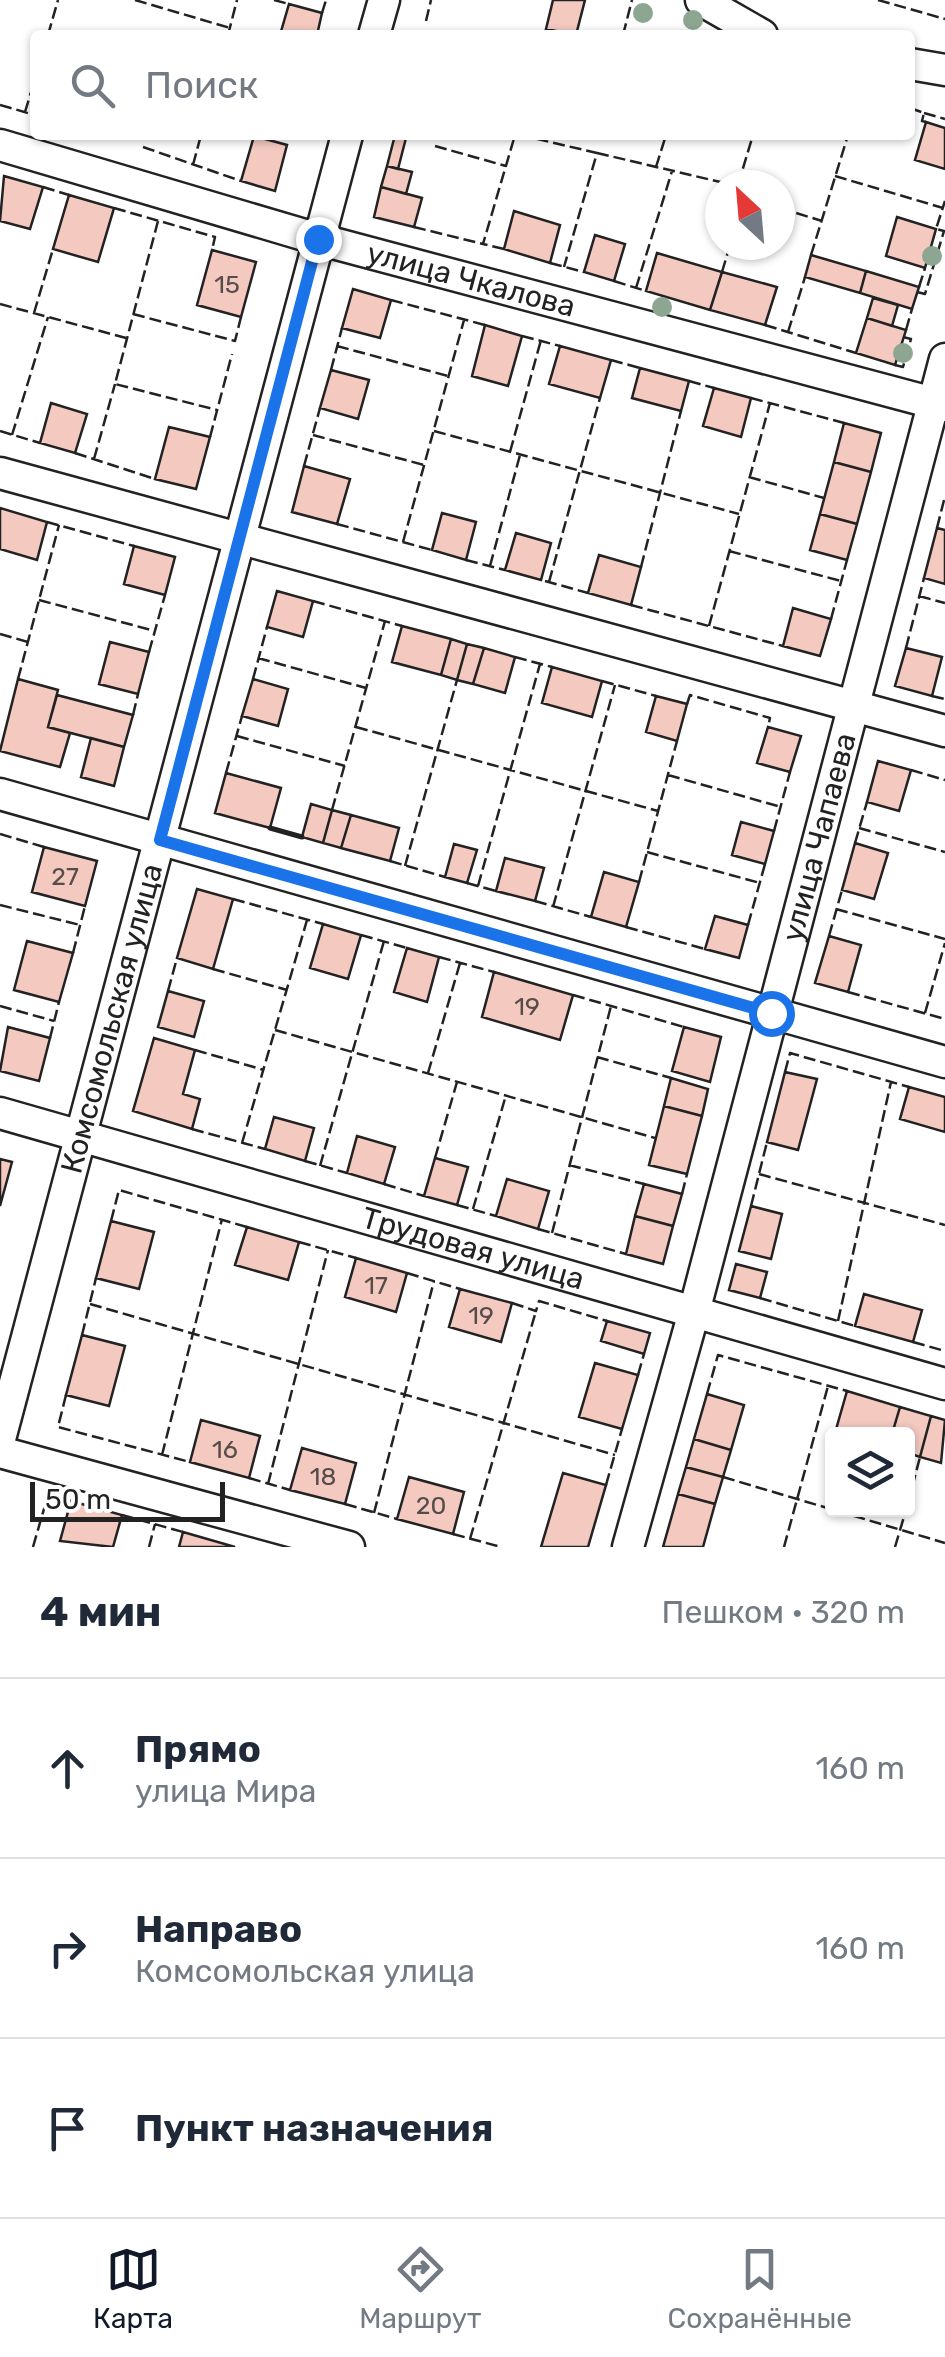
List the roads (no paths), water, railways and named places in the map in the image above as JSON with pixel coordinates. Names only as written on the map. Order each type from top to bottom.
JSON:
[{"type":"street","points":[[375,30],[384,0]]},
{"type":"street","points":[[702,0],[753,30]]},
{"type":"street","points":[[915,65],[945,70]]},
{"type":"street","name":"Комсомольская улица","points":[[0,1439],[345,140]]},
{"type":"street","name":"улица Чкалова","points":[[0,146],[318,239],[938,404]]},
{"type":"street","name":"улица Чапаева","points":[[628,1547],[938,404],[945,359]]},
{"type":"street","points":[[0,474],[945,731]]},
{"type":"street","points":[[0,794],[945,1062]]},
{"type":"street","name":"Трудовая улица","points":[[0,1113],[945,1384]]},
{"type":"street","points":[[0,1452],[316,1543],[349,1547]]}]
